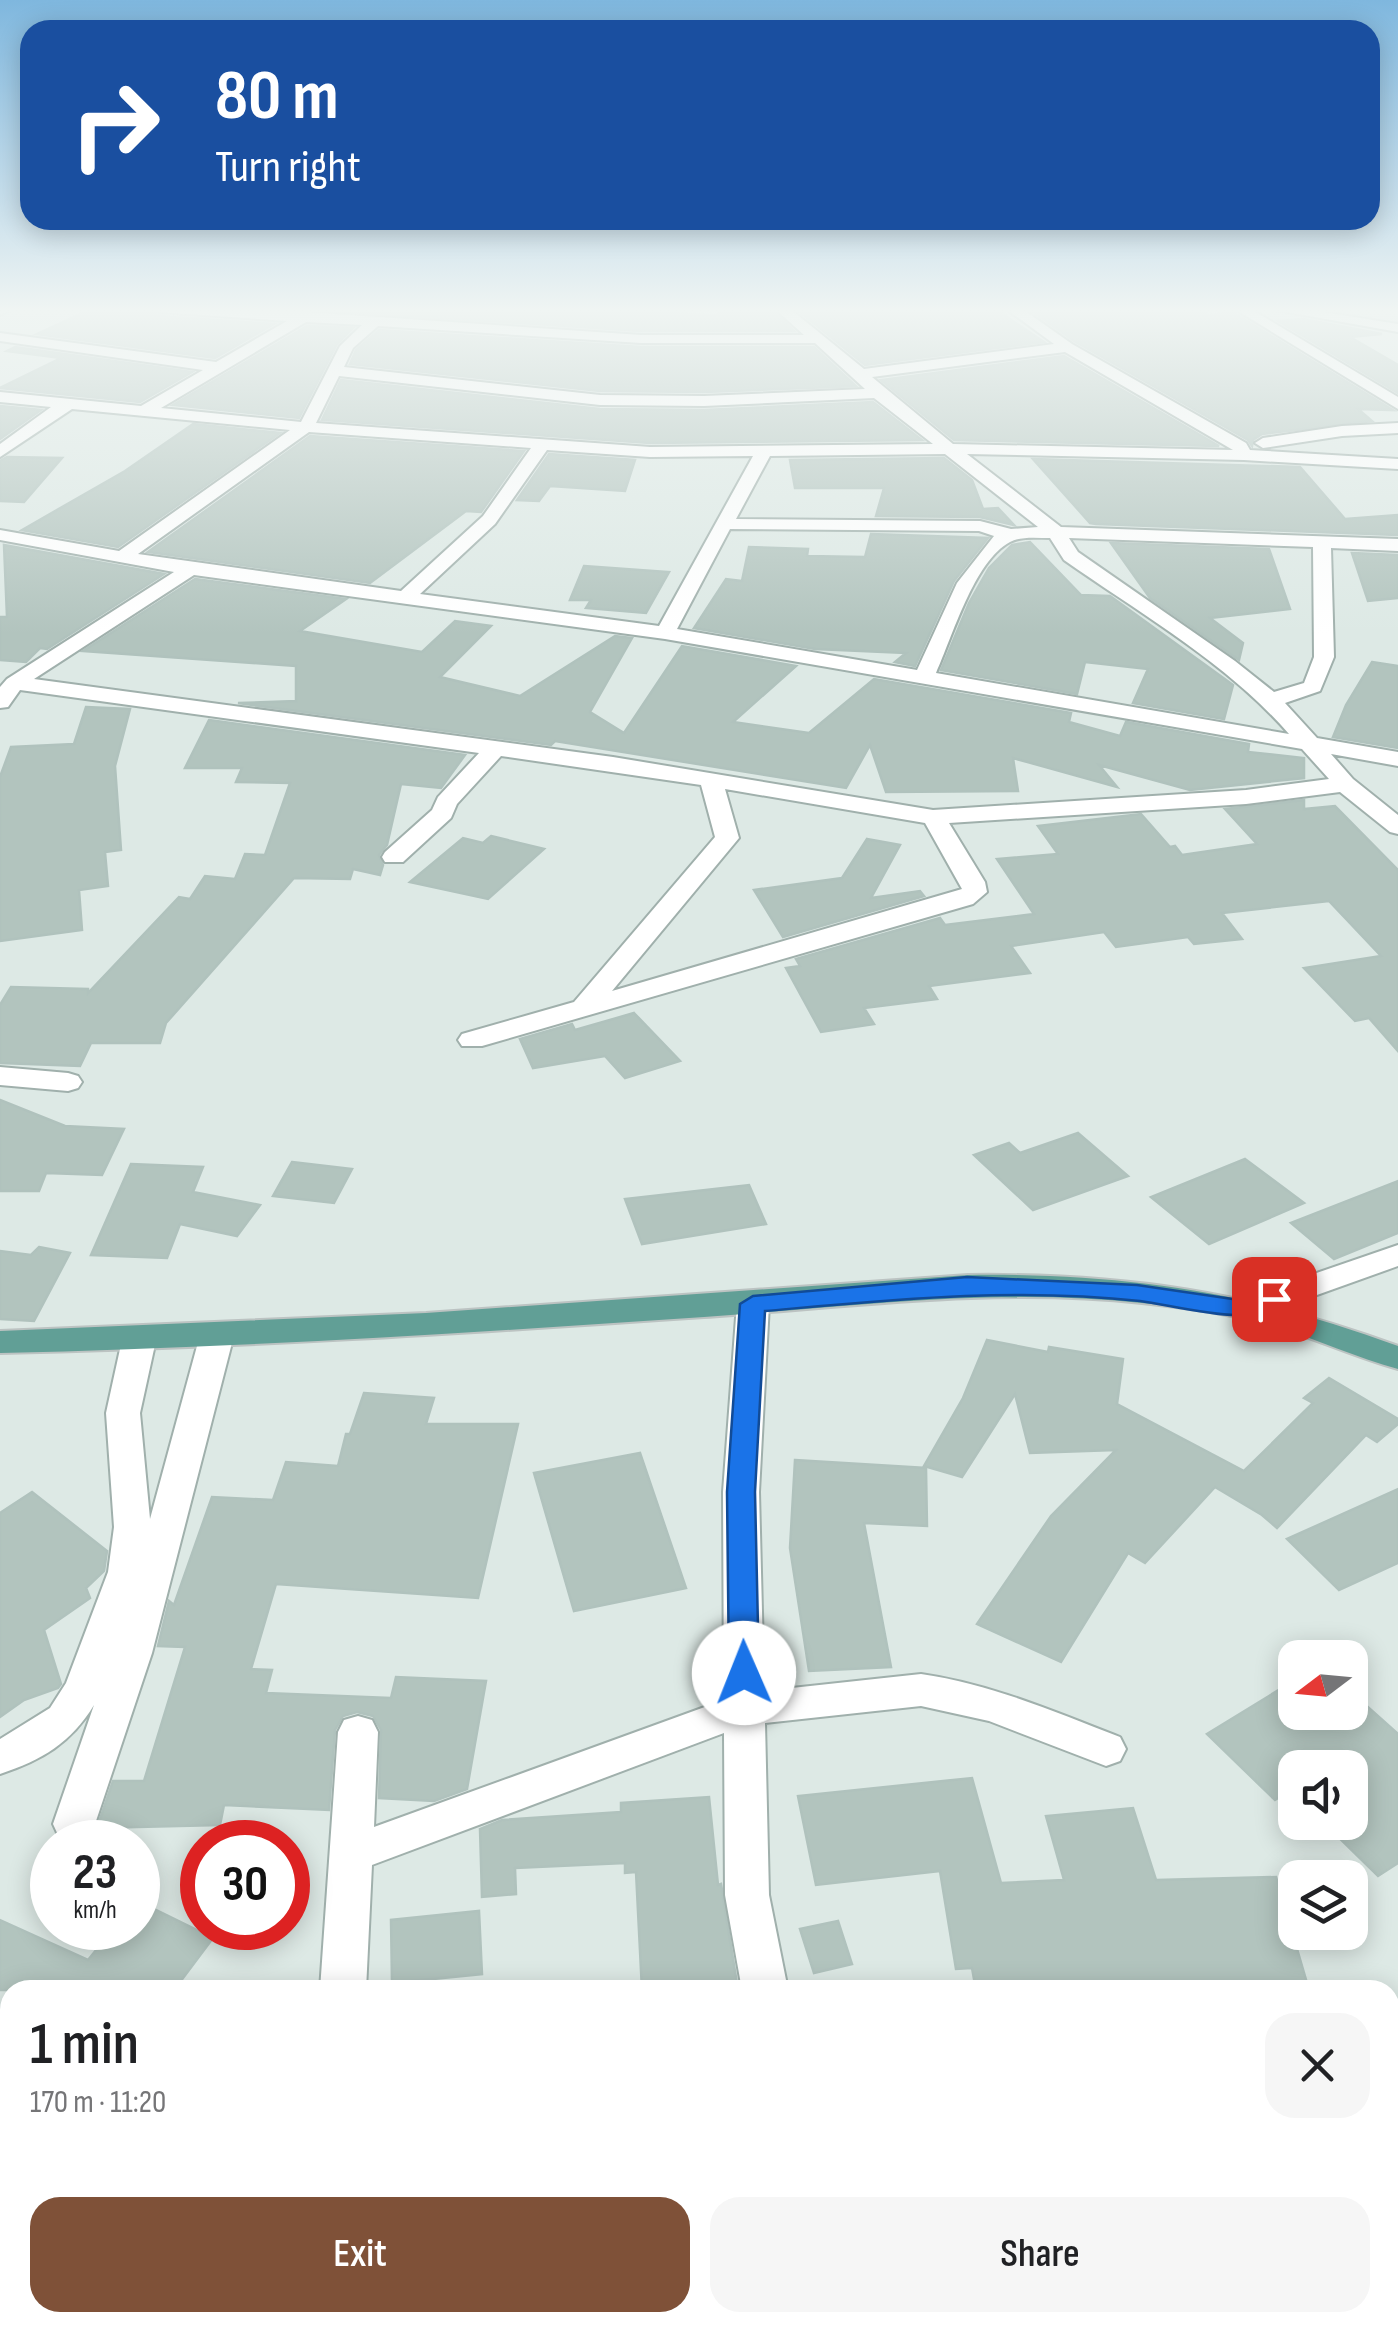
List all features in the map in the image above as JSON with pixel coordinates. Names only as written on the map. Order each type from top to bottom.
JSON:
[{"type":"main road","points":[[0,1342],[139,1340],[753,1304],[967,1285],[1137,1292],[1247,1309],[1322,1330],[1398,1358]]},
{"type":"street","points":[[0,452],[8,438],[47,417]]},
{"type":"street","points":[[199,417],[541,446],[764,453],[952,449],[1242,451],[1398,464]]},
{"type":"street","points":[[122,557],[306,428],[311,417]]},
{"type":"street","points":[[909,417],[1056,532],[1071,556],[1095,576],[1228,664],[1272,700],[1304,741],[1346,784],[1398,828]]},
{"type":"street","points":[[1184,417],[1242,451],[1342,431],[1398,428]]},
{"type":"street","points":[[406,597],[489,520],[541,446]]},
{"type":"street","points":[[665,634],[764,453]]},
{"type":"street","points":[[725,524],[980,526],[1011,535],[1056,532],[1398,545]]},
{"type":"street","points":[[924,677],[980,564],[998,542],[1011,535]]},
{"type":"street","points":[[0,536],[191,569],[665,634],[1398,759]]},
{"type":"street","points":[[1272,700],[1312,687],[1324,657],[1322,541]]},
{"type":"street","points":[[7,692],[191,569]]},
{"type":"street","points":[[7,692],[422,737],[933,817],[1246,797],[1346,784]]},
{"type":"street","points":[[394,858],[443,813],[446,802],[494,750]]},
{"type":"street","points":[[583,1008],[726,838],[726,822],[710,780]]},
{"type":"street","points":[[472,1040],[964,899],[975,892],[973,882],[933,817]]},
{"type":"street","points":[[0,1076],[68,1082]]},
{"type":"street","points":[[1247,1309],[1398,1255]]},
{"type":"street","points":[[753,1304],[741,1492],[748,1895],[762,1980]]},
{"type":"street","points":[[75,1820],[132,1654],[217,1335]]},
{"type":"street","points":[[0,1757],[24,1748],[64,1720],[84,1688],[127,1572],[132,1527],[123,1414],[139,1340]]},
{"type":"street","points":[[353,1853],[744,1709],[921,1690],[979,1701],[1106,1749]]},
{"type":"street","points":[[343,1980],[358,1732]]},
{"type":"building","points":[[0,417],[31,417],[0,439]]},
{"type":"building","points":[[324,417],[892,417],[922,440],[650,443],[322,420]]},
{"type":"building","points":[[926,417],[1169,417],[1219,446],[954,440]]},
{"type":"building","points":[[1207,417],[1367,417],[1372,421],[1262,434],[1253,440],[1252,446]]},
{"type":"building","points":[[193,424],[280,433],[118,547],[22,530],[125,471]]},
{"type":"building","points":[[310,436],[524,451],[481,512],[466,511],[370,583],[148,552]]},
{"type":"building","points":[[549,454],[635,460],[625,491],[550,486],[539,501],[517,500]]},
{"type":"building","points":[[7,457],[62,458],[24,502],[0,501],[0,461]]},
{"type":"building","points":[[944,458],[972,480],[983,509],[998,508],[1014,525],[980,517],[876,516],[884,488],[795,488],[790,460]]},
{"type":"building","points":[[1033,459],[1300,467],[1345,519],[1398,515],[1398,535],[1090,523]]},
{"type":"building","points":[[871,534],[988,538],[954,581],[915,666],[895,662],[906,653],[815,649],[694,628],[726,579],[742,581],[749,547],[808,549],[807,556],[865,557]]},
{"type":"building","points":[[1030,542],[1081,595],[1110,596],[1233,685],[1224,719],[1133,703],[1148,669],[1085,662],[1077,694],[941,670],[969,603],[989,568],[1012,545]]},
{"type":"building","points":[[1111,543],[1269,549],[1290,609],[1210,618],[1243,643],[1239,660],[1150,598]]},
{"type":"building","points":[[4,545],[164,574],[47,649],[40,648],[26,662],[0,660],[0,617],[7,617]]},
{"type":"building","points":[[1352,553],[1398,555],[1398,598],[1368,601]]},
{"type":"building","points":[[584,566],[669,572],[646,613],[586,608],[591,600],[570,600]]},
{"type":"building","points":[[195,579],[346,599],[300,631],[422,652],[455,621],[491,626],[440,677],[520,696],[615,636],[632,638],[590,712],[624,733],[682,646],[796,666],[733,722],[809,733],[874,679],[1071,713],[1069,722],[1120,736],[1126,722],[1249,744],[1248,752],[1304,758],[1304,778],[1190,790],[1099,765],[1117,787],[1013,758],[1018,791],[886,792],[870,745],[846,788],[555,741],[551,745],[238,703],[296,701],[296,666],[83,651]]},
{"type":"building","points":[[1372,662],[1398,666],[1398,748],[1333,737],[1346,705]]},
{"type":"building","points":[[86,707],[130,709],[115,766],[121,850],[105,852],[108,886],[79,890],[82,930],[0,941],[0,777],[11,747],[74,744]]},
{"type":"building","points":[[209,720],[465,755],[441,788],[401,784],[387,845],[379,855],[383,865],[380,875],[353,869],[350,879],[294,878],[166,1023],[160,1043],[91,1043],[80,1066],[0,1063],[0,1005],[11,987],[88,989],[88,993],[179,897],[190,899],[205,876],[235,879],[245,854],[265,855],[290,783],[236,782],[242,768],[185,768]]},
{"type":"building","points":[[1304,800],[1304,809],[1335,806],[1398,870],[1398,1051],[1369,1018],[1355,1021],[1304,968],[1381,956],[1329,901],[1222,913],[1242,939],[1194,944],[1188,937],[1116,947],[1104,932],[1011,946],[1030,973],[929,986],[937,999],[864,1008],[874,1024],[821,1032],[786,968],[800,966],[796,959],[940,918],[945,925],[1034,914],[997,859],[1058,854],[1038,826],[1141,814],[1182,855],[1257,844],[1225,809]]},
{"type":"building","points":[[491,836],[544,849],[488,899],[410,882],[463,838],[483,843]]},
{"type":"building","points":[[867,839],[900,845],[871,898],[920,891],[924,896],[783,937],[754,890],[842,878]]},
{"type":"building","points":[[634,1013],[680,1061],[625,1078],[605,1056],[533,1068],[520,1039],[572,1024],[575,1030]]},
{"type":"building","points":[[0,1100],[65,1126],[124,1129],[102,1175],[46,1173],[39,1191],[0,1191]]},
{"type":"building","points":[[1078,1133],[1128,1176],[1033,1210],[974,1155],[1009,1143],[1020,1153]]},
{"type":"building","points":[[1245,1159],[1304,1203],[1209,1244],[1151,1197]]},
{"type":"building","points":[[292,1162],[352,1169],[334,1203],[273,1196]]},
{"type":"building","points":[[131,1164],[203,1167],[193,1192],[260,1205],[237,1236],[180,1224],[167,1258],[91,1255]]},
{"type":"building","points":[[1398,1181],[1398,1233],[1334,1259],[1291,1223]]},
{"type":"building","points":[[749,1185],[766,1224],[642,1244],[625,1199]]},
{"type":"building","points":[[39,1247],[70,1253],[34,1321],[0,1319],[0,1251],[31,1255]]},
{"type":"building","points":[[987,1340],[1048,1352],[1049,1347],[1123,1359],[1117,1404],[1244,1471],[1313,1403],[1304,1398],[1329,1378],[1398,1419],[1398,1424],[1377,1442],[1366,1435],[1277,1528],[1215,1487],[1145,1563],[1128,1553],[1061,1662],[977,1624],[1051,1516],[1116,1450],[1030,1453],[1015,1394],[962,1477],[924,1466],[963,1398]]},
{"type":"building","points":[[364,1393],[434,1398],[426,1424],[518,1424],[478,1598],[276,1584],[251,1669],[272,1670],[266,1693],[391,1698],[396,1677],[486,1681],[467,1789],[434,1801],[379,1798],[381,1730],[373,1716],[357,1712],[343,1716],[335,1730],[329,1810],[224,1805],[221,1820],[180,1820],[180,1826],[160,1826],[160,1820],[100,1820],[113,1781],[144,1781],[185,1647],[158,1646],[169,1601],[174,1605],[212,1497],[273,1500],[286,1462],[338,1466],[346,1434],[350,1434]]},
{"type":"building","points":[[640,1453],[686,1588],[574,1611],[534,1473]]},
{"type":"building","points":[[795,1460],[926,1468],[927,1526],[864,1523],[891,1667],[809,1671],[790,1548]]},
{"type":"building","points":[[1398,1489],[1398,1563],[1339,1590],[1287,1539]]},
{"type":"building","points":[[32,1492],[107,1551],[104,1571],[86,1588],[90,1598],[44,1630],[61,1684],[24,1700],[0,1717],[0,1513]]},
{"type":"building","points":[[1278,1690],[1278,1730],[1368,1730],[1368,1707],[1398,1734],[1398,1863],[1378,1876],[1368,1866],[1368,1860],[1362,1860],[1341,1840],[1368,1840],[1368,1750],[1278,1750],[1275,1800],[1207,1734]]},
{"type":"building","points":[[972,1778],[1001,1883],[1064,1880],[1046,1816],[1133,1808],[1156,1880],[1276,1877],[1278,1950],[1297,1950],[1306,1980],[974,1980],[972,1968],[956,1969],[940,1871],[816,1885],[798,1796]]},
{"type":"building","points":[[709,1797],[718,1885],[721,1884],[736,1980],[641,1980],[636,1872],[625,1873],[625,1863],[515,1868],[516,1894],[482,1897],[480,1829],[502,1820],[621,1812],[621,1803]]},
{"type":"building","points":[[479,1911],[482,1974],[392,1980],[391,1920]]},
{"type":"building","points":[[160,1912],[180,1922],[180,1950],[204,1950],[182,1980],[0,1980],[0,1920],[30,1934],[30,1950],[66,1950],[88,1960],[96,1950],[160,1950]]},
{"type":"building","points":[[838,1921],[852,1964],[814,1973],[800,1929]]},
{"type":"route","points":[[744,1673],[741,1492],[753,1304],[967,1285],[1137,1292],[1247,1309],[1274,1299]]}]
